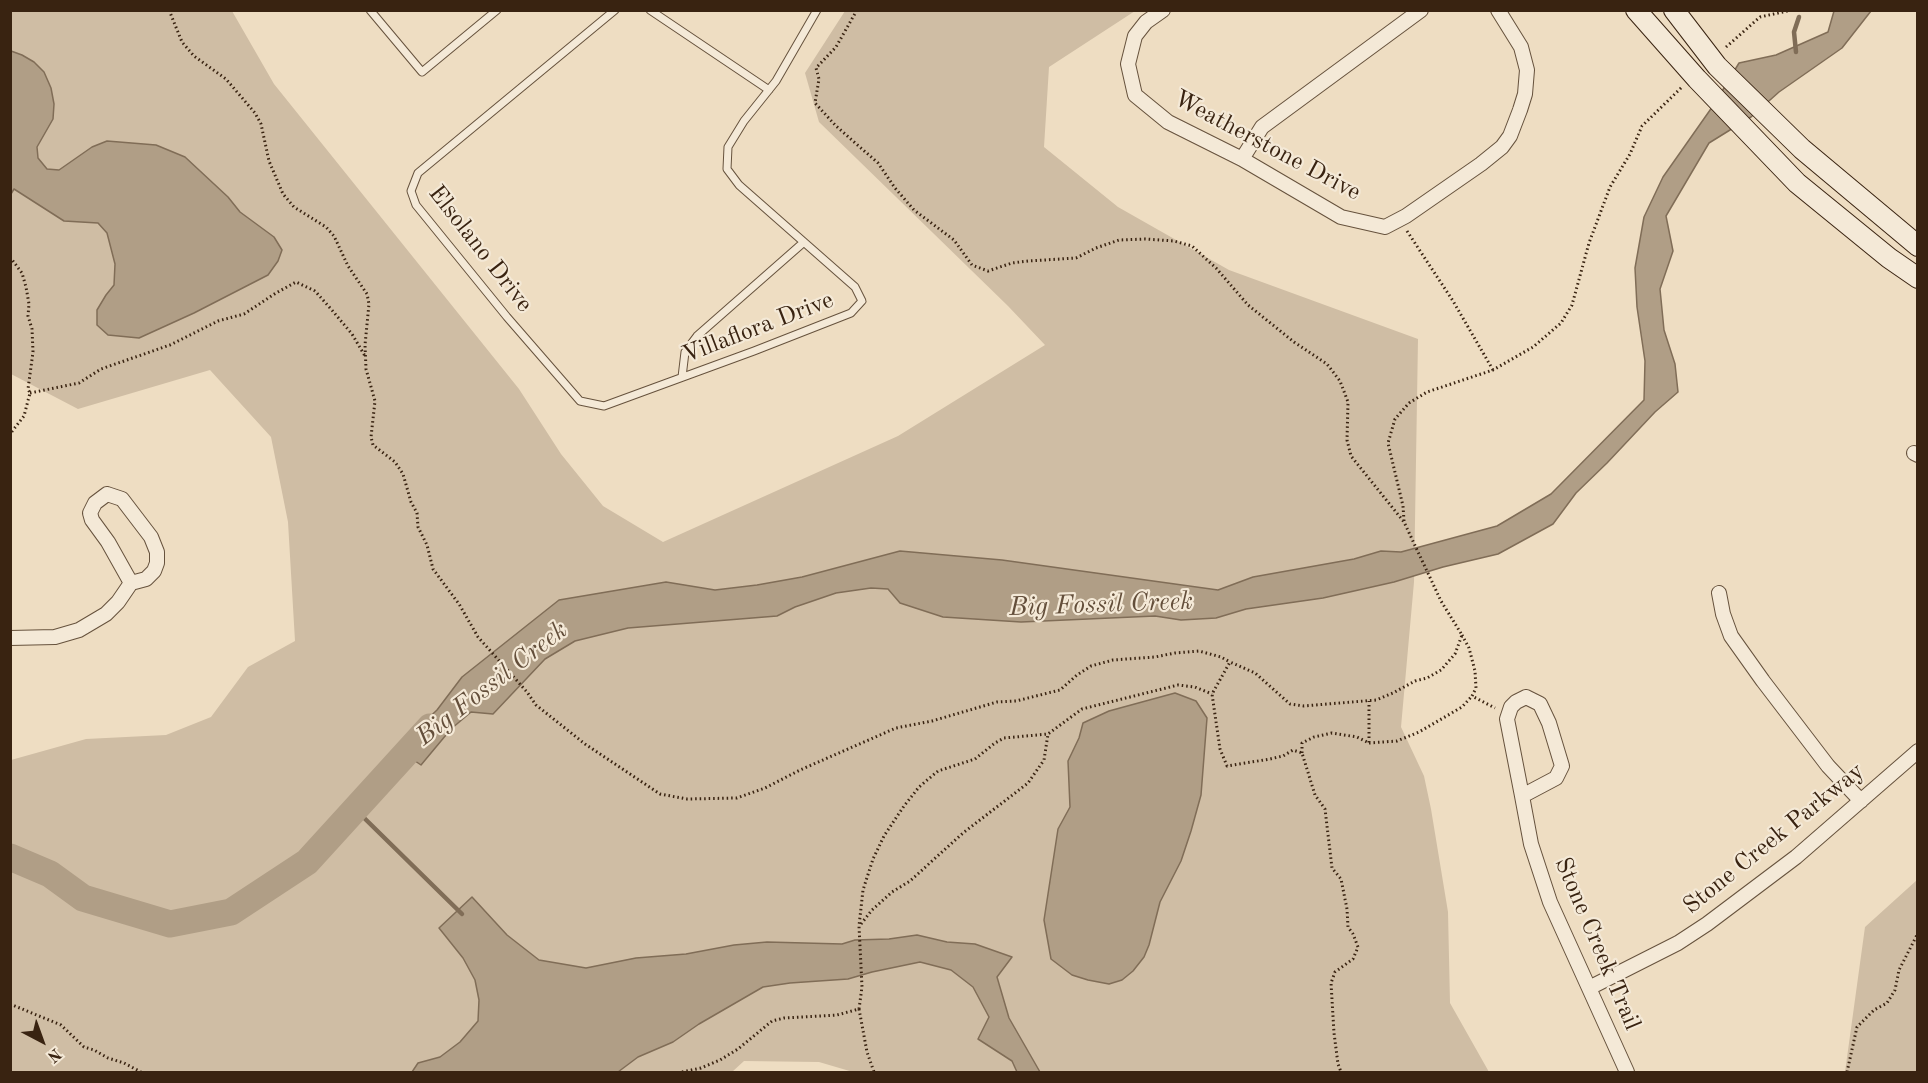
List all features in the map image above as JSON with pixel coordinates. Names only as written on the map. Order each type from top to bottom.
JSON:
[{"type":"main road","points":[[1636,10],[1689,83],[1768,153],[1797,183],[1917,278]]},
{"type":"main road","points":[[1674,10],[1718,66],[1802,149],[1917,246]]},
{"type":"street","name":"Weatherstone Drive","points":[[1162,10],[1146,22],[1135,36],[1128,64],[1135,95],[1168,122],[1242,159],[1341,217],[1385,227],[1481,164],[1502,147],[1515,126],[1525,94],[1527,70],[1521,47],[1498,10]]},
{"type":"street","points":[[1242,159],[1263,128],[1421,10]]},
{"type":"street","points":[[10,639],[56,637],[79,630],[106,614],[118,602],[130,584],[146,579],[154,570],[157,563],[157,552],[151,537],[122,499],[107,494],[95,503],[90,513],[130,584]]},
{"type":"street","points":[[1719,593],[1731,636],[1762,681],[1828,766],[1861,801]]},
{"type":"street","points":[[1507,713],[1516,702],[1526,697],[1540,704],[1549,723],[1562,766],[1556,778],[1522,796]]},
{"type":"street","name":"Stone Creek Trail","points":[[1507,713],[1506,719],[1531,844],[1550,902],[1627,1072]]},
{"type":"street","name":"Stone Creek Parkway","points":[[1589,988],[1670,948],[1707,924],[1796,857],[1917,751]]},
{"type":"lane","points":[[370,10],[422,72],[497,10]]},
{"type":"lane","name":"Elsolano Drive","points":[[580,401],[507,317],[423,214],[416,205],[411,191],[418,174],[615,10]]},
{"type":"lane","points":[[650,10],[769,90]]},
{"type":"lane","name":"Villaflora Drive","points":[[580,401],[604,406],[851,313],[862,301],[855,287],[739,185],[727,168],[728,147],[744,121],[769,90],[817,10]]},
{"type":"lane","points":[[682,377],[686,352],[697,336],[804,242]]},
{"type":"path","points":[[169,10],[182,42],[194,56],[226,79],[255,113],[261,124],[269,161],[283,194],[294,207],[326,227],[334,236],[348,266],[367,294],[369,304],[366,369],[375,400],[371,437],[373,445],[394,462],[403,474],[411,502],[417,513],[418,527],[428,545],[433,569],[459,604],[478,637],[536,705],[585,744],[660,794],[687,799],[737,798],[765,788],[896,728],[932,722],[997,702],[1016,701],[1060,690],[1091,666],[1113,660],[1199,651],[1221,657],[1255,673],[1290,704],[1304,706],[1369,702],[1441,670],[1455,654],[1462,635]]},
{"type":"path","points":[[856,10],[836,47],[816,68],[819,79],[815,103],[836,126],[878,163],[914,210],[954,240],[972,265],[988,271],[1020,262],[1076,258],[1119,240],[1155,239],[1192,246],[1216,268],[1248,305],[1294,342],[1327,364],[1340,381],[1348,402],[1347,440],[1351,456],[1404,522],[1469,648],[1475,671],[1476,688],[1472,696],[1462,707],[1419,732],[1397,741],[1369,743],[1332,733],[1314,737],[1302,743],[1302,753],[1315,795],[1325,809],[1332,868],[1341,879],[1348,927],[1358,947],[1353,959],[1335,972],[1331,983],[1334,1033],[1341,1072]]},
{"type":"path","points":[[1726,48],[1760,16],[1792,10]]},
{"type":"path","points":[[1404,522],[1403,506],[1388,443],[1395,419],[1409,402],[1428,392],[1493,370],[1533,347],[1561,323],[1572,305],[1589,243],[1610,187],[1630,154],[1642,126],[1689,83]]},
{"type":"path","points":[[1400,219],[1453,301],[1493,370]]},
{"type":"path","points":[[10,257],[22,273],[29,304],[28,316],[32,329],[33,352],[28,389],[30,393],[24,416],[10,434]]},
{"type":"path","points":[[30,393],[79,383],[100,369],[170,345],[218,321],[244,314],[276,292],[296,282],[315,291],[352,334],[366,357]]},
{"type":"path","points":[[1230,662],[1212,694],[1220,749],[1227,766],[1276,757],[1293,750],[1302,753]]},
{"type":"path","points":[[874,1072],[867,1052],[859,1009],[861,987],[859,926],[863,890],[873,859],[884,836],[919,788],[938,771],[975,759],[1004,738],[1048,734],[1082,709],[1178,685],[1195,687],[1212,694]]},
{"type":"path","points":[[1472,696],[1507,713]]},
{"type":"path","points":[[1369,702],[1369,743]]},
{"type":"path","points":[[859,926],[892,891],[910,881],[963,833],[1028,783],[1044,760],[1048,734]]},
{"type":"path","points":[[1847,1072],[1857,1027],[1874,1010],[1887,1003],[1895,990],[1899,970],[1917,933]]},
{"type":"path","points":[[10,1004],[61,1025],[84,1047],[141,1072]]},
{"type":"path","points":[[682,1072],[701,1068],[720,1060],[772,1021],[784,1018],[837,1015],[859,1009]]},
{"type":"shaded area","points":[[10,11],[232,11],[274,84],[519,389],[561,454],[603,506],[663,542],[898,436],[1045,345],[819,122],[805,73],[845,11],[1135,11],[1049,67],[1044,147],[1118,207],[1229,270],[1418,339],[1414,582],[1401,727],[1424,776],[1431,809],[1448,912],[1450,1003],[1489,1072],[853,1072],[819,1062],[744,1061],[732,1072],[11,1072],[11,760],[86,739],[166,735],[211,717],[248,667],[295,641],[288,522],[271,437],[210,370],[78,409],[11,374]]},
{"type":"shaded area","points":[[1917,880],[1917,1072],[1845,1072],[1865,927]]},
{"type":"water","points":[[1834,11],[1871,11],[1842,48],[1779,92],[1751,117],[1709,143],[1666,216],[1673,251],[1660,289],[1664,330],[1675,364],[1678,392],[1655,412],[1576,493],[1553,524],[1498,554],[1394,582],[1323,598],[1246,609],[1216,618],[1181,620],[1155,616],[1021,622],[943,617],[900,603],[888,589],[871,588],[836,593],[795,607],[777,616],[628,628],[575,641],[545,659],[493,714],[471,712],[451,729],[421,765],[396,748],[437,710],[462,677],[559,600],[666,582],[715,590],[757,585],[802,577],[900,551],[1002,560],[1218,590],[1253,577],[1354,559],[1381,551],[1401,552],[1497,526],[1551,494],[1644,400],[1645,361],[1637,307],[1635,268],[1644,217],[1663,177],[1715,103],[1739,63],[1776,55],[1828,32]]},
{"type":"water","points":[[11,51],[34,62],[44,72],[51,88],[54,104],[53,119],[37,147],[38,158],[47,169],[59,170],[92,147],[107,141],[156,145],[185,157],[228,197],[240,212],[274,237],[282,250],[278,261],[268,275],[139,338],[108,335],[97,325],[97,310],[114,285],[115,264],[107,233],[98,223],[64,221],[14,189],[11,194]]},
{"type":"water","points":[[1175,693],[1196,701],[1207,718],[1201,795],[1181,861],[1160,902],[1144,957],[1133,971],[1122,980],[1109,984],[1072,975],[1051,959],[1044,920],[1058,829],[1070,807],[1068,761],[1083,723],[1109,711]]},
{"type":"water","points":[[472,897],[507,935],[539,960],[586,968],[636,958],[686,954],[734,945],[767,942],[842,944],[855,940],[917,935],[947,942],[975,944],[1012,957],[997,977],[1009,1018],[1040,1072],[1017,1072],[1012,1061],[978,1039],[989,1017],[973,987],[951,970],[920,962],[848,979],[763,987],[699,1024],[673,1042],[638,1057],[618,1072],[412,1072],[418,1063],[440,1057],[460,1042],[478,1021],[479,1000],[475,980],[463,958],[439,928]]},
{"type":"waterway","points":[[1796,52],[1794,32],[1799,17]]},
{"type":"waterway","name":"Big Fossil Creek","points":[[10,857],[50,874],[83,898],[170,924],[231,912],[307,862],[430,727]]},
{"type":"waterway","points":[[355,809],[462,914]]}]
